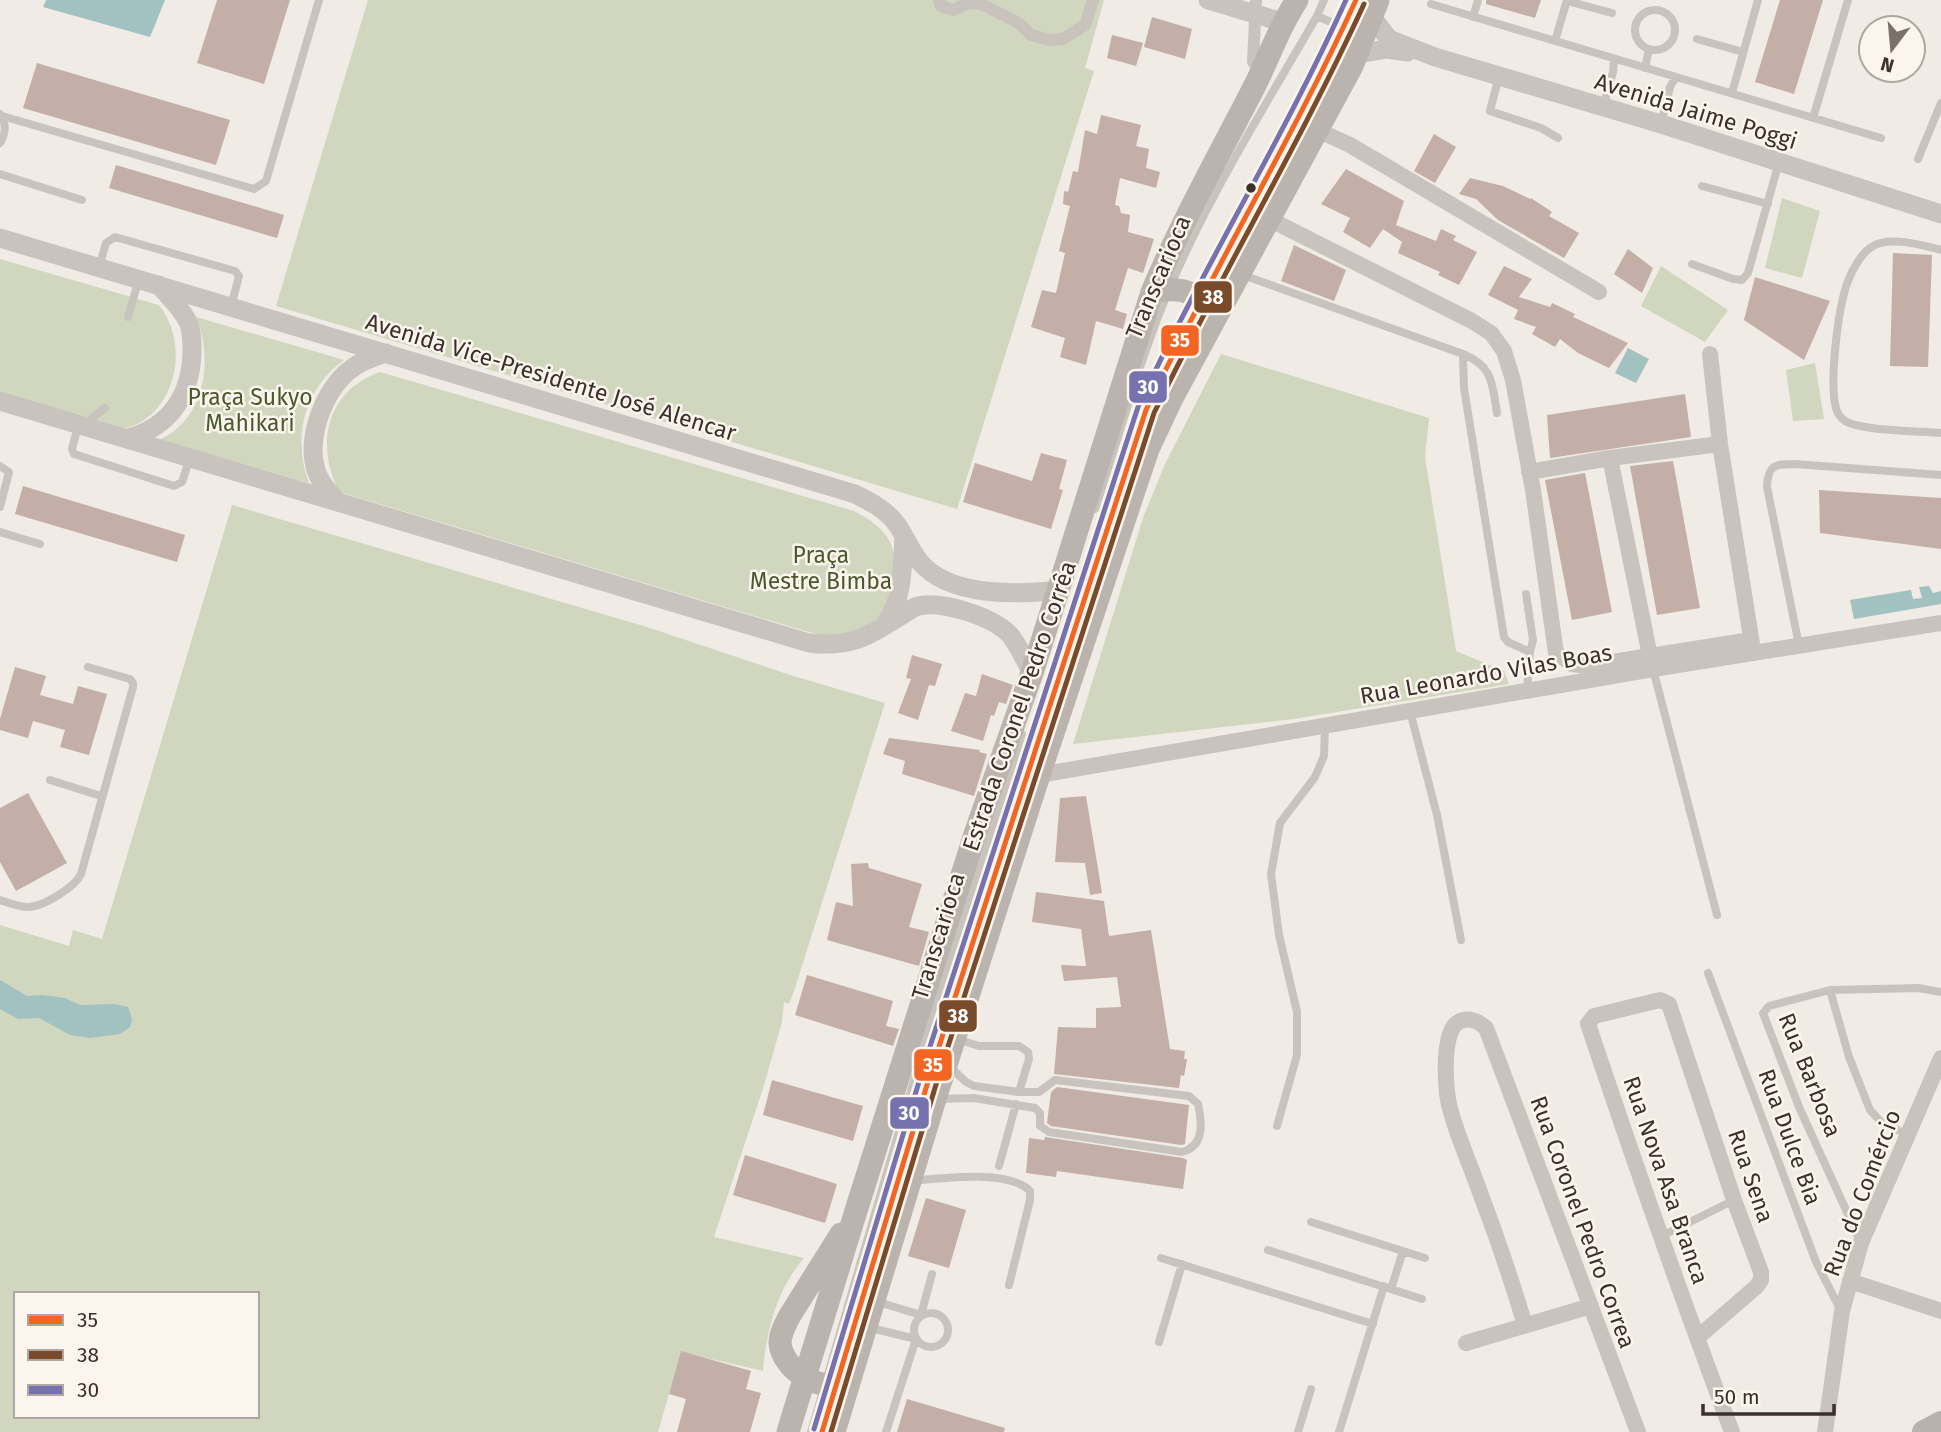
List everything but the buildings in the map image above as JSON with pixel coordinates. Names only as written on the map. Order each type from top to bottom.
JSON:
[{"type":"main road","name":"Estrada Coronel Pedro Corrêa","points":[[788,1432],[823,1381],[855,1214],[976,831],[1161,290],[1169,252],[1262,72],[1282,22],[1297,0]]},
{"type":"main road","name":"Estrada Coronel Pedro Corrêa","points":[[834,1432],[935,1099],[1148,449],[1166,409],[1357,54],[1375,8]]},
{"type":"main road","points":[[1161,290],[1188,292],[1201,300],[1207,312],[1209,329]]},
{"type":"main road","points":[[855,1214],[824,1259],[782,1331],[780,1343],[787,1362],[823,1381],[844,1379],[856,1362]]},
{"type":"main road","points":[[1924,1432],[1941,1423]]},
{"type":"street","points":[[939,0],[941,6],[953,10],[963,2],[981,5],[1019,23],[1031,35],[1049,40],[1063,39],[1085,25],[1093,0]]},
{"type":"street","points":[[1208,0],[1255,7],[1282,22]]},
{"type":"street","points":[[1255,7],[1253,62],[1262,72]]},
{"type":"street","name":"Avenida Jaime Poggi","points":[[1375,8],[1389,39],[1435,57],[1661,124],[1941,214]]},
{"type":"street","name":"Avenida Jaime Poggi","points":[[1357,54],[1387,48],[1435,57]]},
{"type":"street","points":[[1317,130],[1350,145],[1599,292]]},
{"type":"street","points":[[1269,219],[1470,320],[1491,333],[1504,351],[1530,472],[1556,653],[1572,664],[1587,666],[1651,662],[1610,458]]},
{"type":"street","name":"Avenida Vice-Presidente José Alencar","points":[[0,238],[855,494],[878,505],[896,523],[922,565],[930,571],[959,584],[991,592],[1012,594],[1058,590]]},
{"type":"street","points":[[129,438],[152,429],[169,417],[181,400],[189,381],[192,342],[188,321],[159,285]]},
{"type":"street","points":[[338,502],[319,480],[313,439],[317,418],[337,384],[350,369],[386,353]]},
{"type":"street","points":[[1710,354],[1720,444],[1752,646]]},
{"type":"street","points":[[0,401],[809,643],[831,646],[849,644],[867,637],[923,605],[957,610],[998,625],[1010,635],[1032,673]]},
{"type":"street","points":[[1530,472],[1610,458],[1720,444]]},
{"type":"street","points":[[882,627],[895,606],[904,536]]},
{"type":"street","name":"Rua Leonardo Vilas Boas","points":[[1039,775],[1527,690],[1651,662],[1752,646],[1799,645],[1941,623]]},
{"type":"street","name":"Rua Nova Asa Branca","points":[[1669,1004],[1660,1000],[1594,1016],[1588,1024],[1660,1237],[1732,1432]]},
{"type":"street","name":"Rua Sena","points":[[1669,1004],[1734,1200],[1761,1272],[1761,1280],[1756,1287],[1697,1338]]},
{"type":"street","name":"Rua Coronel Pedro Correa","points":[[1525,1325],[1502,1251],[1450,1110],[1446,1082],[1449,1043],[1455,1024],[1470,1020],[1486,1028],[1637,1432]]},
{"type":"street","name":"Rua do Comércio","points":[[1825,1432],[1842,1311],[1861,1243],[1941,1058]]},
{"type":"street","points":[[1850,1281],[1941,1311]]},
{"type":"street","points":[[1466,1343],[1591,1307]]},
{"type":"lane","points":[[1,115],[254,188],[266,181],[319,0]]},
{"type":"lane","name":"Transcarioca","points":[[811,1432],[823,1381],[922,1053],[1161,290],[1324,0]]},
{"type":"lane","name":"Transcarioca","points":[[822,1432],[823,1381],[933,1065],[1132,448],[1159,379],[1345,28],[1356,0]]},
{"type":"lane","points":[[1473,17],[1478,0]]},
{"type":"lane","points":[[1555,41],[1567,0],[1612,13]]},
{"type":"lane","points":[[1732,93],[1758,0]]},
{"type":"lane","points":[[1813,118],[1848,0]]},
{"type":"lane","points":[[1431,4],[1881,138]]},
{"type":"lane","points":[[1651,9],[1661,10],[1674,22],[1673,39],[1659,50],[1650,49],[1642,45],[1636,37],[1637,20],[1651,9]]},
{"type":"lane","points":[[1317,16],[1345,28]]},
{"type":"lane","points":[[1697,39],[1743,52]]},
{"type":"lane","points":[[1645,68],[1650,49]]},
{"type":"lane","points":[[1603,108],[1614,59]]},
{"type":"lane","points":[[1499,76],[1490,111],[1541,128],[1558,138]]},
{"type":"lane","points":[[1661,124],[1670,87],[1676,77]]},
{"type":"lane","points":[[1918,159],[1941,103]]},
{"type":"lane","points":[[0,143],[5,135],[1,115]]},
{"type":"lane","points":[[1692,264],[1733,279],[1742,280],[1748,273],[1779,162]]},
{"type":"lane","points":[[0,174],[82,200]]},
{"type":"lane","points":[[1702,186],[1768,204]]},
{"type":"lane","points":[[99,267],[106,243],[116,237],[235,271],[239,276],[232,307]]},
{"type":"lane","points":[[1941,250],[1891,241],[1872,246],[1861,258],[1849,278],[1840,311],[1834,395],[1836,412],[1846,421],[1864,426],[1941,433]]},
{"type":"lane","points":[[1240,274],[1476,359],[1487,369],[1497,413]]},
{"type":"lane","points":[[128,317],[139,279]]},
{"type":"lane","points":[[1464,354],[1464,388],[1504,637],[1508,642],[1530,652]]},
{"type":"lane","points":[[105,408],[81,424],[72,449],[74,454],[174,486],[182,482],[191,457]]},
{"type":"lane","points":[[1799,645],[1767,487],[1771,468],[1778,464],[1795,464],[1941,475]]},
{"type":"lane","points":[[0,466],[9,472],[0,507]]},
{"type":"lane","points":[[0,532],[40,544]]},
{"type":"lane","points":[[1526,594],[1533,640],[1527,690]]},
{"type":"lane","points":[[1651,662],[1717,915]]},
{"type":"lane","points":[[0,900],[30,908],[38,906],[72,887],[81,874],[133,682],[88,667]]},
{"type":"lane","points":[[1410,710],[1437,815],[1461,940]]},
{"type":"lane","points":[[1277,1126],[1297,1055],[1297,1012],[1279,935],[1271,874],[1280,823],[1315,777],[1324,756],[1325,725]]},
{"type":"lane","points":[[50,780],[102,796]]},
{"type":"lane","name":"Rua Dulce Bia","points":[[1708,973],[1816,1262],[1842,1311]]},
{"type":"lane","name":"Rua Barbosa","points":[[1861,1243],[1799,1107],[1763,1018],[1765,1009],[1830,990],[1918,988],[1941,992]]},
{"type":"lane","points":[[1830,990],[1849,1057],[1870,1110],[1881,1122],[1908,1135]]},
{"type":"lane","points":[[955,1039],[979,1046],[1019,1046],[1028,1052],[1023,1093]]},
{"type":"lane","points":[[935,1099],[974,1098],[1020,1105],[1038,1110],[1041,1126],[1049,1132],[1182,1152],[1197,1143],[1201,1132],[1198,1104],[1189,1096],[1055,1080],[1039,1092],[1023,1093],[974,1086],[947,1064]]},
{"type":"lane","points":[[999,1166],[1020,1105]]},
{"type":"lane","points":[[912,1181],[977,1177],[1024,1185],[1030,1191],[1009,1285]]},
{"type":"lane","points":[[1660,1237],[1734,1200]]},
{"type":"lane","points":[[1311,1222],[1425,1258]]},
{"type":"lane","points":[[1268,1250],[1422,1299]]},
{"type":"lane","points":[[1339,1432],[1373,1324],[1403,1251]]},
{"type":"lane","points":[[1161,1258],[1373,1324]]},
{"type":"lane","points":[[1159,1342],[1182,1264]]},
{"type":"lane","points":[[886,1432],[916,1339],[914,1326],[921,1315],[932,1274]]},
{"type":"lane","points":[[867,1327],[916,1339],[928,1347],[936,1347],[942,1343],[948,1330],[942,1317],[928,1313],[921,1315],[875,1301]]},
{"type":"lane","points":[[1298,1432],[1311,1389]]},
{"type":"green space","points":[[368,0],[1104,0],[1085,68],[1094,71],[957,509],[276,306]]},
{"type":"green space","points":[[1782,198],[1820,211],[1802,278],[1765,268]]},
{"type":"green space","points":[[0,259],[159,305],[169,321],[176,359],[173,378],[155,411],[140,422],[122,429],[0,394]]},
{"type":"green space","points":[[1661,266],[1728,310],[1705,342],[1641,306]]},
{"type":"green space","name":"Praça Sukyo Mahikari","points":[[196,317],[344,360],[319,385],[305,416],[302,449],[309,483],[159,440],[175,431],[187,418],[202,387],[204,351]]},
{"type":"green space","points":[[1221,354],[1429,418],[1425,457],[1456,651],[1504,671],[1509,684],[1294,719],[1073,744],[1143,518],[1165,464]]},
{"type":"green space","points":[[1815,363],[1824,419],[1793,421],[1786,370]]},
{"type":"green space","name":"Praça Mestre Bimba","points":[[380,372],[854,511],[867,518],[885,534],[894,553],[893,577],[885,605],[878,617],[867,627],[829,638],[339,492],[328,456],[330,421],[347,392]]},
{"type":"green space","points":[[232,505],[647,627],[787,674],[885,703],[795,988],[789,1004],[784,1002],[782,1022],[764,1085],[714,1237],[804,1258],[786,1284],[774,1311],[763,1371],[681,1352],[658,1432],[0,1432],[0,925],[69,946],[73,930],[102,939]]},
{"type":"water","points":[[46,0],[165,0],[150,37],[43,7]]},
{"type":"water","points":[[1628,348],[1649,359],[1636,383],[1615,373]]},
{"type":"water","points":[[1929,586],[1933,593],[1941,591],[1941,604],[1854,619],[1850,600],[1911,590],[1913,599],[1922,598],[1919,587]]},
{"type":"water","points":[[0,980],[27,996],[65,998],[80,1005],[114,1004],[128,1007],[132,1019],[130,1027],[120,1034],[90,1038],[70,1035],[39,1018],[18,1019],[0,1009]]},
{"type":"transit line","name":"30","points":[[814,1429],[925,1062],[1138,407],[1296,103],[1346,0]]},
{"type":"transit line","name":"35","points":[[822,1432],[933,1065],[1146,410],[1356,0]]},
{"type":"transit line","name":"38","points":[[831,1432],[941,1068],[1154,413],[1314,107],[1364,4]]}]
